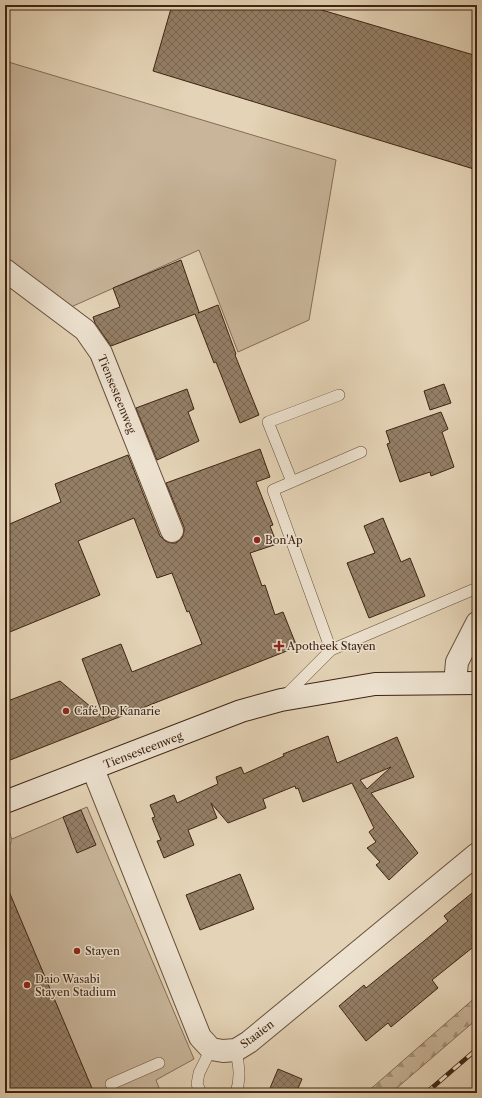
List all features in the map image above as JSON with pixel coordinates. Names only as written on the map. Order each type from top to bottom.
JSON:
[{"type":"street","name":"Tiensesteenweg","points":[[5,270],[85,330],[101,353],[172,531]]},
{"type":"street","points":[[455,683],[457,662],[477,623]]},
{"type":"street","name":"Tiensesteenweg","points":[[5,802],[241,711],[281,700],[376,684],[477,683]]},
{"type":"street","points":[[93,769],[200,1037],[211,1049]]},
{"type":"street","name":"Staaien","points":[[211,1049],[223,1051],[236,1050],[249,1042],[477,854]]},
{"type":"lane","points":[[292,482],[268,422],[339,395]]},
{"type":"lane","points":[[331,650],[273,490],[361,452]]},
{"type":"lane","name":"Tiensesteenweg","points":[[281,700],[331,650],[477,588]]},
{"type":"lane","points":[[200,1093],[197,1084],[200,1073],[211,1049]]},
{"type":"lane","points":[[236,1050],[240,1070],[239,1083],[236,1093]]},
{"type":"lane","points":[[111,1084],[159,1063]]},
{"type":"green space","points":[[5,61],[336,160],[309,320],[238,352],[199,250],[71,307],[5,258]]},
{"type":"green space","name":"Stayen","points":[[87,807],[194,1059],[156,1080],[161,1093],[5,1093],[5,842]]},
{"type":"green space","points":[[477,996],[477,1019],[391,1093],[366,1093]]},
{"type":"building","points":[[172,5],[305,5],[477,56],[477,170],[153,71]]},
{"type":"building","points":[[181,260],[199,312],[198,313],[218,305],[236,354],[235,355],[259,415],[240,423],[195,314],[111,346],[95,323],[93,317],[120,307],[113,288]]},
{"type":"building","points":[[444,384],[451,403],[430,410],[424,391]]},
{"type":"building","points":[[187,389],[194,409],[188,412],[199,441],[157,460],[136,408]]},
{"type":"building","points":[[441,412],[448,429],[442,432],[454,467],[431,476],[430,472],[400,482],[387,444],[390,443],[386,431]]},
{"type":"building","points":[[260,449],[270,477],[256,482],[273,525],[270,526],[277,544],[250,553],[262,586],[265,585],[275,615],[283,612],[297,647],[5,762],[5,702],[60,681],[104,718],[82,659],[121,644],[132,672],[202,644],[189,611],[187,612],[172,573],[157,578],[134,518],[78,541],[100,595],[5,634],[5,526],[61,502],[55,484],[128,455],[160,536],[165,541],[176,543],[182,538],[184,527],[166,483]]},
{"type":"building","points":[[383,518],[401,562],[410,558],[425,596],[369,618],[347,563],[375,553],[364,526]]},
{"type":"building","points":[[328,736],[337,763],[397,737],[414,777],[371,793],[418,853],[389,880],[376,865],[380,862],[367,848],[376,842],[369,832],[374,828],[352,783],[303,802],[298,788],[296,789],[295,786],[263,799],[266,808],[228,823],[211,803],[217,818],[188,830],[194,845],[164,858],[157,841],[161,840],[152,818],[155,817],[150,805],[174,795],[177,803],[218,784],[216,777],[241,767],[244,774],[284,756],[283,754]],"holes":[[[391,767],[367,789],[360,780]]]},
{"type":"building","points":[[81,810],[96,845],[77,853],[63,817]]},
{"type":"building","points":[[240,874],[254,909],[200,930],[186,895]]},
{"type":"building","name":"Daio Wasabi Stayen Stadium","points":[[5,882],[94,1093],[5,1093]]},
{"type":"building","points":[[477,889],[477,944],[432,980],[438,988],[391,1027],[388,1023],[366,1041],[339,1006],[364,985],[366,988],[448,921],[444,916]]},
{"type":"building","points":[[278,1069],[302,1079],[296,1093],[268,1093]]},
{"type":"railway","points":[[426,1093],[477,1049]]},
{"type":"place","name":"Bon'Ap","points":[[257,540]]},
{"type":"place","name":"Apotheek Stayen","points":[[279,646]]},
{"type":"place","name":"Café De Kanarie","points":[[66,711]]},
{"type":"place","name":"Stayen","points":[[77,951]]},
{"type":"place","name":"Daio Wasabi Stayen Stadium","points":[[27,985]]}]
